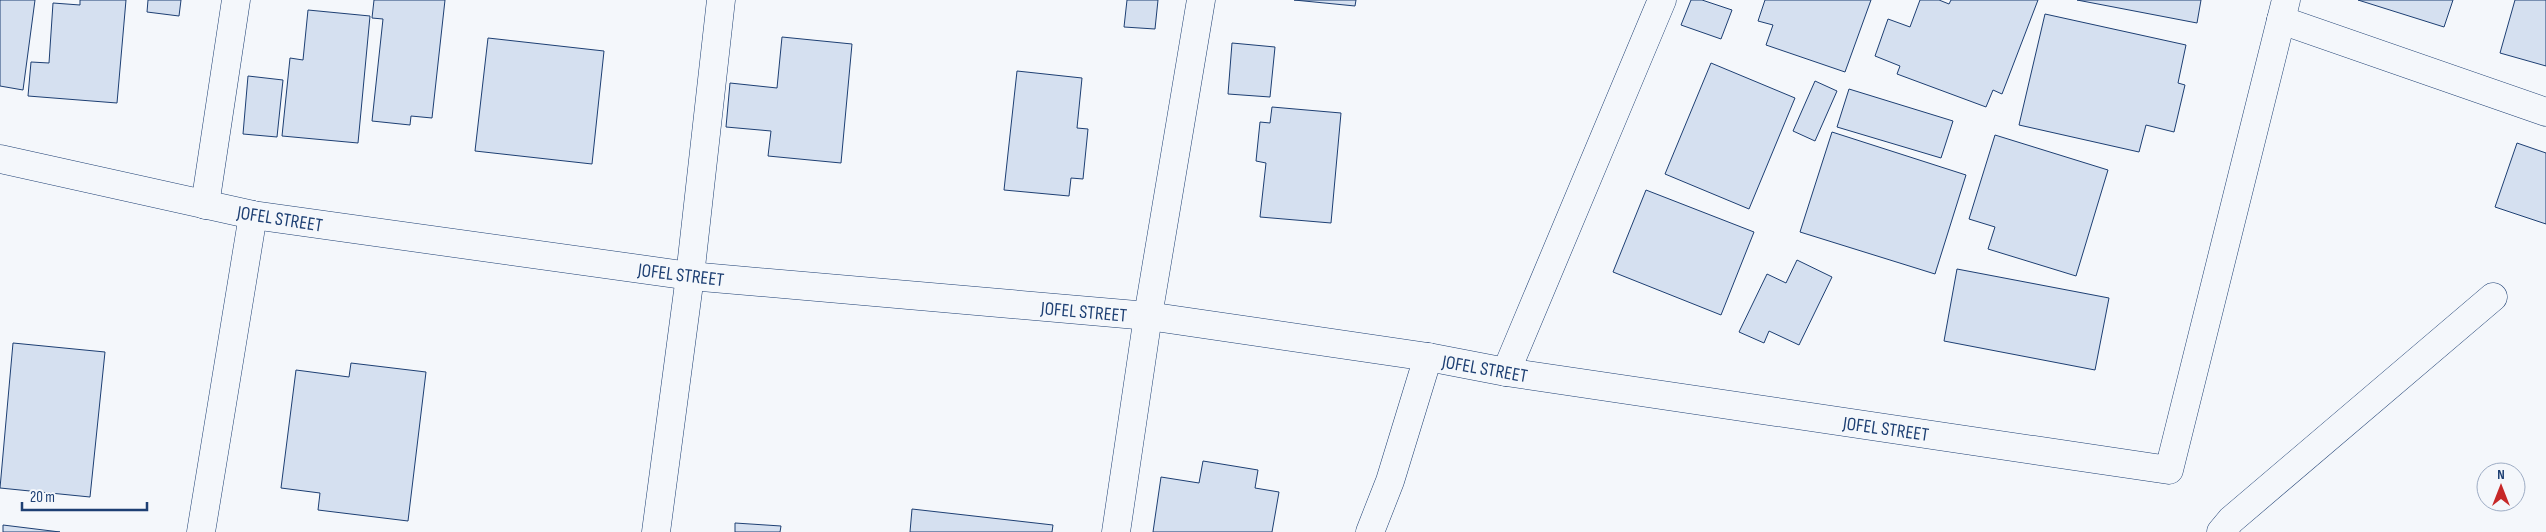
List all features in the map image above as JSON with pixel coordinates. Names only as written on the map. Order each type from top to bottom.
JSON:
[{"type":"street","points":[[205,205],[236,0]]},
{"type":"street","points":[[656,532],[690,276],[721,0]]},
{"type":"street","points":[[1116,532],[1148,316],[1201,0]]},
{"type":"street","points":[[1506,372],[1662,0]]},
{"type":"street","points":[[2283,10],[2546,112]]},
{"type":"street","name":"JOFEL STREET","points":[[0,160],[253,215],[690,276],[1148,316],[1428,357],[1506,372],[2169,470],[2283,10]]},
{"type":"street","points":[[201,532],[253,215]]},
{"type":"street","points":[[2221,532],[2230,520],[2493,297]]},
{"type":"street","points":[[1370,532],[1390,481],[1428,357]]},
{"type":"building","points":[[0,0],[35,0],[23,90],[0,86]]},
{"type":"building","points":[[80,0],[126,0],[117,103],[28,96],[31,62],[49,63],[53,3],[80,5]]},
{"type":"building","points":[[148,0],[181,0],[179,16],[147,12]]},
{"type":"building","points":[[374,0],[445,0],[432,118],[411,116],[410,125],[372,121],[383,19],[372,18]]},
{"type":"building","points":[[1127,0],[1158,0],[1155,29],[1124,27]]},
{"type":"building","points":[[1294,0],[1356,0],[1355,6]]},
{"type":"building","points":[[1691,0],[1702,0],[1732,10],[1721,39],[1681,25]]},
{"type":"building","points":[[1765,0],[1871,0],[1845,72],[1766,45],[1773,25],[1758,21]]},
{"type":"building","points":[[1920,0],[1939,0],[1949,4],[1951,0],[2038,0],[2002,94],[1993,90],[1986,107],[1897,74],[1900,66],[1875,56],[1888,19],[1910,27]]},
{"type":"building","points":[[2077,0],[2201,0],[2197,23]]},
{"type":"building","points":[[2358,0],[2453,0],[2444,27]]},
{"type":"building","points":[[2515,0],[2546,0],[2546,66],[2500,53]]},
{"type":"building","points":[[308,10],[370,16],[358,143],[282,136],[290,58],[303,60]]},
{"type":"building","points":[[2045,14],[2186,45],[2178,83],[2185,85],[2174,132],[2146,125],[2139,152],[2019,125]]},
{"type":"building","points":[[782,37],[852,44],[841,163],[768,156],[771,131],[726,127],[730,83],[777,88]]},
{"type":"building","points":[[488,38],[604,51],[592,164],[475,151]]},
{"type":"building","points":[[1232,43],[1275,47],[1270,97],[1228,94]]},
{"type":"building","points":[[1711,63],[1795,98],[1749,209],[1665,174]]},
{"type":"building","points":[[1017,71],[1082,78],[1077,128],[1088,129],[1083,179],[1071,178],[1069,196],[1004,190]]},
{"type":"building","points":[[248,76],[283,80],[277,137],[243,134]]},
{"type":"building","points":[[1815,81],[1837,91],[1815,141],[1793,131]]},
{"type":"building","points":[[1849,89],[1953,121],[1941,158],[1837,127]]},
{"type":"building","points":[[1272,107],[1341,113],[1331,223],[1260,217],[1266,163],[1256,161],[1260,122],[1270,123]]},
{"type":"building","points":[[1832,132],[1966,175],[1935,274],[1800,232]]},
{"type":"building","points":[[1995,135],[2108,170],[2076,276],[1988,249],[1995,227],[1969,219]]},
{"type":"building","points":[[2517,143],[2546,153],[2546,224],[2495,207]]},
{"type":"building","points":[[1646,190],[1754,232],[1721,315],[1613,272]]},
{"type":"building","points":[[1797,260],[1832,277],[1799,345],[1769,331],[1764,343],[1739,332],[1767,274],[1786,283]]},
{"type":"building","points":[[1957,269],[2109,298],[2095,370],[1944,341]]},
{"type":"building","points":[[13,343],[105,352],[90,497],[0,488]]},
{"type":"building","points":[[351,363],[426,372],[408,521],[318,510],[320,493],[281,488],[296,370],[349,377]]},
{"type":"building","points":[[1203,461],[1258,470],[1255,488],[1279,492],[1272,532],[1153,532],[1161,477],[1199,483]]},
{"type":"building","points":[[912,509],[1053,525],[1052,532],[910,532]]},
{"type":"building","points":[[735,523],[781,526],[780,532],[735,532]]},
{"type":"building","points":[[3,525],[60,532],[3,532]]}]
